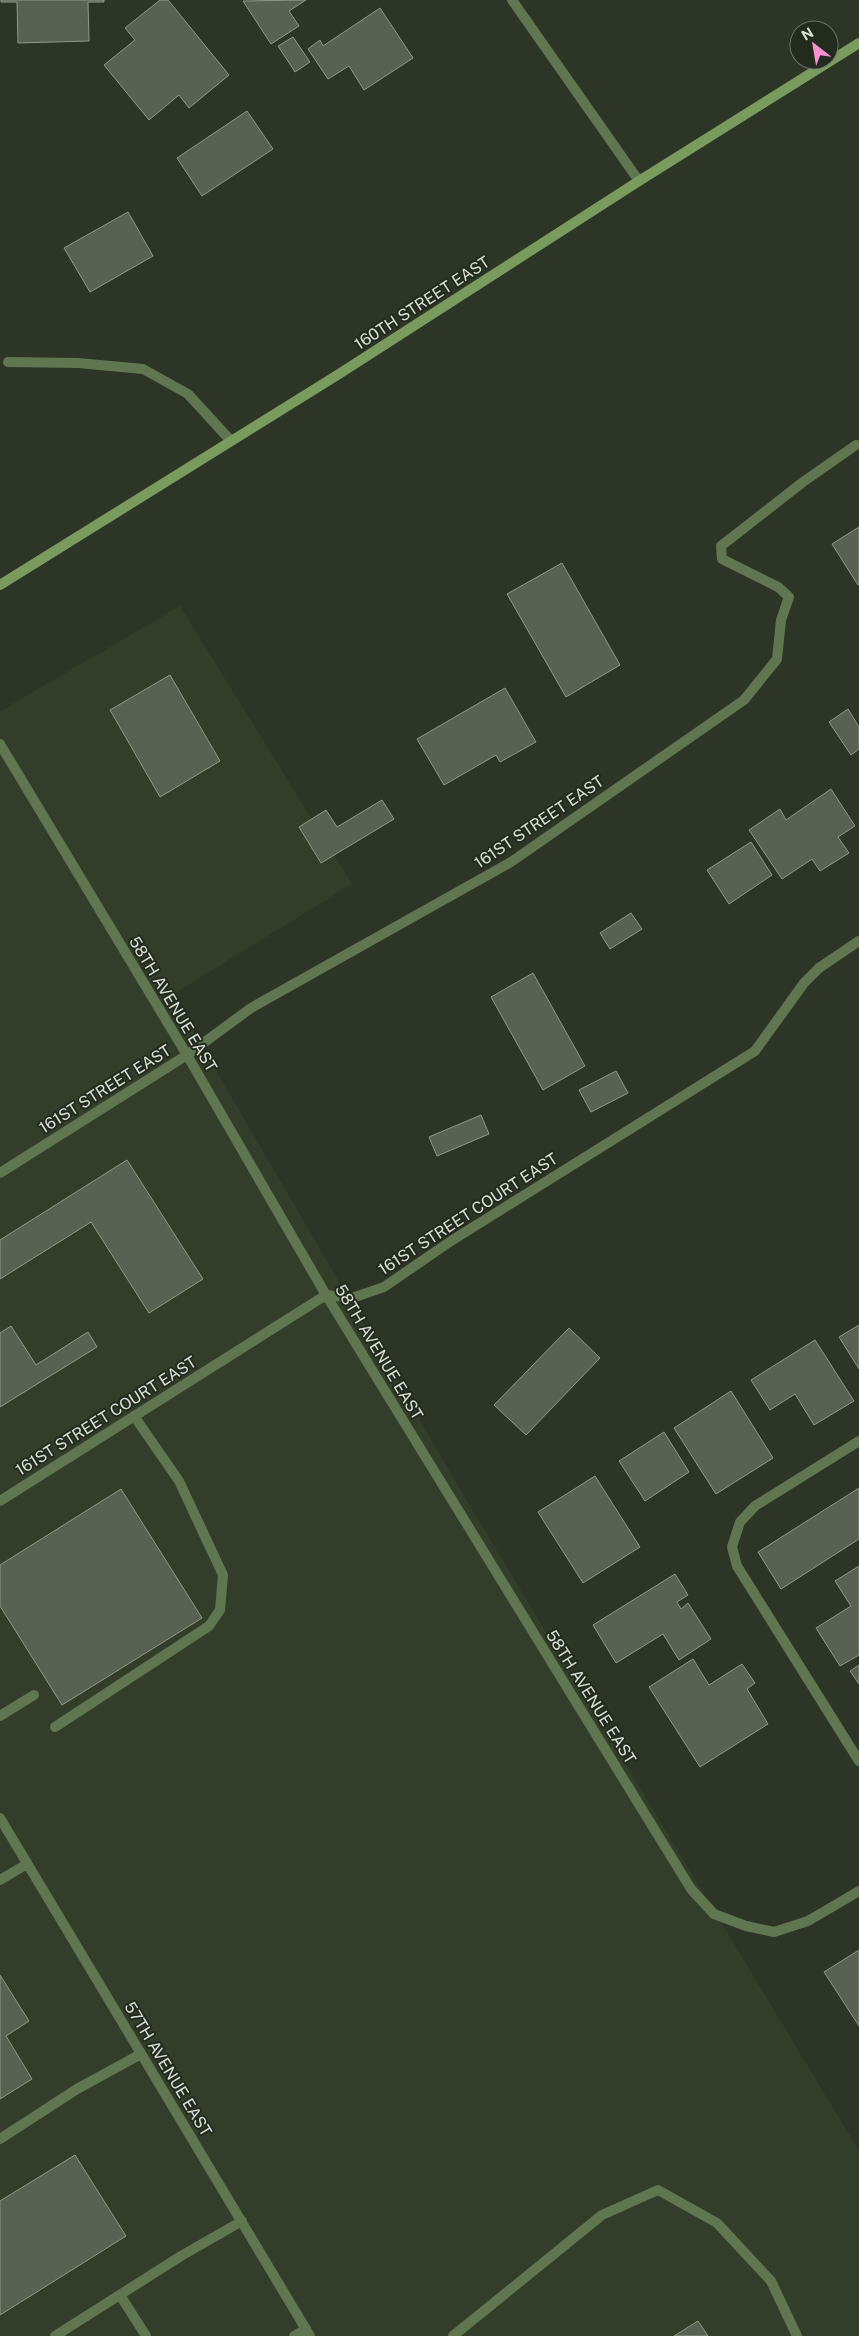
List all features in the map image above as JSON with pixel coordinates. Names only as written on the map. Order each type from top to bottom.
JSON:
[{"type":"main road","name":"160TH STREET EAST","points":[[0,585],[339,374],[638,181],[859,43]]},
{"type":"street","points":[[512,0],[638,181]]},
{"type":"street","points":[[8,362],[78,363],[142,369],[188,394],[231,441]]},
{"type":"street","name":"161ST STREET EAST","points":[[0,1174],[187,1055],[251,1008],[511,862],[744,700],[777,659],[781,620],[789,597],[778,587],[722,559],[721,546],[803,482],[856,445]]},
{"type":"street","name":"58TH AVENUE EAST","points":[[0,744],[187,1055],[326,1295],[691,1890],[714,1914],[746,1926],[774,1932],[808,1921],[859,1891]]},
{"type":"street","name":"161ST STREET COURT EAST","points":[[0,1501],[326,1295],[352,1298],[384,1287],[451,1241],[755,1051],[804,983],[819,968],[859,941]]},
{"type":"street","points":[[55,1727],[209,1626],[220,1610],[223,1575],[179,1480],[134,1416]]},
{"type":"street","points":[[859,1440],[755,1506],[740,1522],[732,1547],[737,1566],[859,1761]]},
{"type":"street","points":[[0,1716],[34,1695]]},
{"type":"street","name":"57TH AVENUE EAST","points":[[0,1818],[308,2333]]},
{"type":"street","points":[[0,1880],[27,1864]]},
{"type":"street","points":[[0,2139],[78,2089],[141,2054]]},
{"type":"street","points":[[452,2336],[602,2214],[658,2190],[718,2223],[771,2280],[798,2336]]},
{"type":"street","points":[[56,2336],[120,2295],[242,2222]]},
{"type":"street","points":[[120,2295],[146,2336]]},
{"type":"street","points":[[294,2336],[308,2333]]},
{"type":"shaded area","points":[[180,606],[352,884],[172,995],[464,1496],[859,2151],[859,2336],[0,2336],[0,711]]},
{"type":"building","points":[[1,0],[104,0],[104,2],[88,2],[89,41],[18,43],[17,2],[1,2]]},
{"type":"building","points":[[160,0],[168,0],[229,75],[189,108],[179,95],[149,120],[104,65],[135,40],[125,28]]},
{"type":"building","points":[[306,0],[289,11],[299,26],[271,44],[243,1]]},
{"type":"building","points":[[380,8],[413,58],[364,90],[349,66],[328,79],[308,49],[320,40],[323,46]]},
{"type":"building","points":[[293,37],[310,62],[295,72],[278,46]]},
{"type":"building","points":[[247,111],[273,149],[202,196],[177,158]]},
{"type":"building","points":[[128,212],[153,256],[90,292],[64,248]]},
{"type":"building","points":[[859,527],[859,584],[858,585],[832,544]]},
{"type":"building","points":[[562,563],[620,665],[566,697],[507,594]]},
{"type":"building","points":[[170,675],[220,761],[160,797],[110,710]]},
{"type":"building","points":[[505,688],[536,742],[500,762],[496,755],[444,785],[417,739]]},
{"type":"building","points":[[848,709],[859,727],[859,749],[851,755],[829,722]]},
{"type":"building","points":[[831,789],[855,826],[838,837],[849,853],[820,871],[812,859],[782,879],[749,830],[780,809],[786,820]]},
{"type":"building","points":[[382,800],[394,819],[321,863],[299,827],[326,810],[337,827]]},
{"type":"building","points":[[751,842],[772,875],[729,904],[707,870]]},
{"type":"building","points":[[631,913],[642,929],[610,949],[600,933]]},
{"type":"building","points":[[533,973],[585,1066],[543,1090],[491,997]]},
{"type":"building","points":[[616,1071],[628,1093],[591,1112],[579,1090]]},
{"type":"building","points":[[481,1115],[489,1134],[437,1156],[429,1137]]},
{"type":"building","points":[[127,1160],[203,1279],[149,1313],[91,1222],[0,1279],[0,1240]]},
{"type":"building","points":[[859,1325],[859,1369],[839,1337]]},
{"type":"building","points":[[11,1326],[36,1365],[88,1332],[97,1347],[0,1407],[0,1333]]},
{"type":"building","points":[[569,1328],[600,1358],[526,1435],[494,1405]]},
{"type":"building","points":[[815,1340],[854,1401],[814,1425],[795,1394],[770,1410],[751,1380]]},
{"type":"building","points":[[731,1391],[773,1458],[716,1494],[674,1428]]},
{"type":"building","points":[[664,1432],[689,1472],[645,1501],[619,1461]]},
{"type":"building","points":[[595,1476],[640,1547],[583,1583],[538,1512]]},
{"type":"building","points":[[859,1488],[859,1539],[781,1589],[758,1552]]},
{"type":"building","points":[[121,1489],[202,1618],[62,1705],[0,1606],[0,1565]]},
{"type":"building","points":[[859,1566],[859,1655],[840,1666],[816,1628],[851,1606],[835,1581]]},
{"type":"building","points":[[675,1574],[688,1595],[677,1602],[681,1609],[688,1603],[711,1639],[679,1660],[663,1634],[616,1663],[593,1625]]},
{"type":"building","points":[[693,1659],[709,1685],[742,1664],[755,1683],[747,1689],[768,1724],[700,1767],[649,1687]]},
{"type":"building","points":[[859,1665],[859,1684],[850,1671]]},
{"type":"building","points":[[859,1950],[859,2026],[824,1972]]},
{"type":"building","points":[[0,1975],[29,2021],[6,2036],[32,2079],[0,2099]]},
{"type":"building","points":[[75,2155],[126,2236],[0,2315],[0,2201]]},
{"type":"building","points":[[698,2321],[708,2336],[674,2336]]}]
